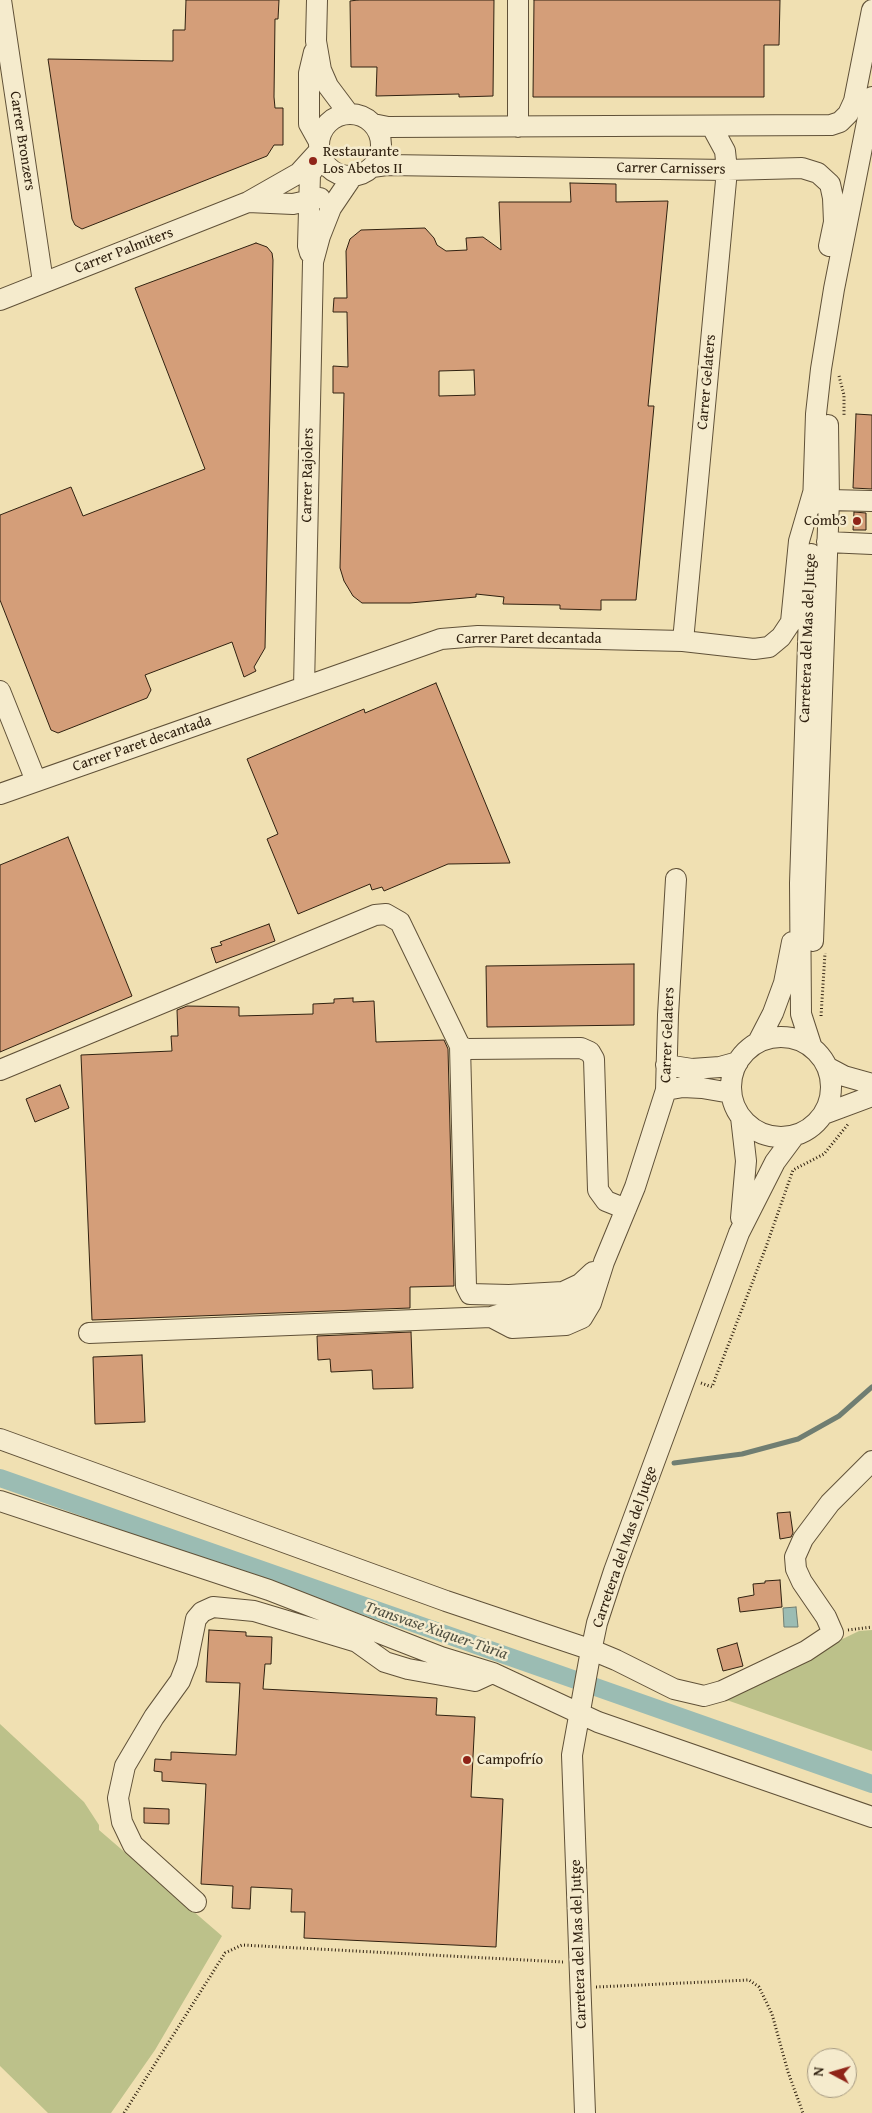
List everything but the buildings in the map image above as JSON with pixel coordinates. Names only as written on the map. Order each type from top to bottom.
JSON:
[{"type":"street","name":"Carrer Bronzers","points":[[1,0],[43,282]]},
{"type":"street","points":[[317,0],[316,41],[309,74],[309,124],[326,166],[342,176],[347,183]]},
{"type":"street","points":[[518,0],[518,127]]},
{"type":"street","points":[[373,124],[388,127],[831,125],[840,122],[848,114],[854,102],[872,10]]},
{"type":"street","points":[[316,41],[321,70],[328,86],[349,114]]},
{"type":"street","name":"Carretera del Mas del Jutge","points":[[812,1048],[802,1014],[800,883],[821,496],[816,414],[829,318],[872,97]]},
{"type":"street","points":[[320,150],[326,126],[332,120],[349,114],[366,118],[378,130],[382,146],[372,168]]},
{"type":"street","name":"Carrer Gelaters","points":[[683,641],[727,170],[725,150],[712,127]]},
{"type":"street","name":"Carrer Palmiters","points":[[0,300],[248,202],[299,173],[320,150]]},
{"type":"street","name":"Carrer Rajolers","points":[[313,262],[308,246],[310,174],[320,150]]},
{"type":"street","name":"Carrer Carnissers","points":[[347,183],[372,168],[387,165],[727,170],[802,168],[818,173],[830,184],[834,198],[834,222],[825,269],[829,318]]},
{"type":"street","name":"Carrer Palmiters","points":[[248,202],[276,205],[293,204],[309,200],[347,183]]},
{"type":"street","name":"Carrer Rajolers","points":[[304,687],[313,262],[320,236],[331,208],[347,183]]},
{"type":"street","points":[[276,205],[308,234]]},
{"type":"street","points":[[802,985],[810,969],[814,938],[827,542],[821,496],[872,501]]},
{"type":"street","name":"Carrer Paret decantada","points":[[0,794],[441,639],[478,636],[683,641],[754,648],[769,647],[781,637],[791,622],[799,542],[821,496]]},
{"type":"street","points":[[827,542],[872,544]]},
{"type":"street","points":[[0,690],[36,781]]},
{"type":"street","name":"Carrer Gelaters","points":[[89,1333],[491,1318],[506,1312],[567,1308],[580,1302],[604,1262],[635,1187],[666,1090],[676,879]]},
{"type":"street","name":"Carretera del Mas del Jutge","points":[[758,1042],[773,1014],[784,983],[800,883]]},
{"type":"street","points":[[0,1070],[375,915],[386,914],[400,922],[460,1046],[466,1286],[470,1294],[563,1292],[580,1284],[604,1262]]},
{"type":"street","points":[[824,1114],[832,1086],[827,1067],[812,1048],[800,1040],[786,1037],[758,1042],[738,1062],[732,1077],[732,1094],[735,1106],[741,1118],[750,1126],[765,1134],[783,1137],[795,1135],[811,1127],[824,1114],[872,1096]]},
{"type":"street","points":[[460,1046],[467,1049],[581,1048],[590,1052],[594,1059],[598,1190],[606,1201],[626,1209]]},
{"type":"street","points":[[666,1065],[692,1068],[720,1067],[738,1062]]},
{"type":"street","points":[[827,1067],[844,1076],[872,1084]]},
{"type":"street","points":[[666,1090],[683,1087],[702,1088],[732,1094]]},
{"type":"street","name":"Carretera del Mas del Jutge","points":[[739,1233],[746,1161],[741,1118]]},
{"type":"street","name":"Carretera del Mas del Jutge","points":[[585,2113],[572,1755],[597,1623],[614,1571],[739,1233],[775,1162],[795,1135]]},
{"type":"street","points":[[0,1439],[446,1601],[590,1656],[616,1660],[674,1689],[704,1696],[722,1691],[806,1651],[833,1633],[826,1618],[802,1582],[796,1569],[795,1557],[803,1538],[830,1503],[872,1461]]},
{"type":"street","points":[[0,1501],[269,1590],[442,1657],[493,1673],[580,1706],[598,1722],[872,1817]]},
{"type":"street","points":[[196,1902],[133,1845],[122,1822],[118,1798],[125,1766],[154,1717],[180,1682],[196,1619],[202,1612],[213,1607],[254,1611],[357,1642],[385,1662],[408,1669],[475,1681],[493,1673]]},
{"type":"path","points":[[833,1633],[872,1627]]},
{"type":"path","points":[[124,2113],[225,1953],[242,1945],[580,1963]]},
{"type":"path","points":[[581,1988],[749,1980],[760,1987],[772,2014],[788,2072],[803,2113]]},
{"type":"green space","points":[[872,1630],[872,1751],[721,1698],[859,1631]]},
{"type":"green space","points":[[0,1724],[84,1802],[99,1825],[99,1830],[222,1936],[155,2050],[111,2113],[48,2113],[0,2066]]},
{"type":"water","points":[[796,1607],[798,1627],[784,1627],[783,1608]]},
{"type":"waterway","points":[[674,1463],[742,1454],[798,1439],[839,1416],[872,1387]]},
{"type":"waterway","name":"Transvase Xùquer-Tùria","points":[[0,1478],[872,1784]]},
{"type":"place","name":"Restaurante Los Abetos II","points":[[313,161]]},
{"type":"place","name":"Comb3","points":[[857,521]]},
{"type":"place","name":"Campofrío","points":[[467,1760]]}]
